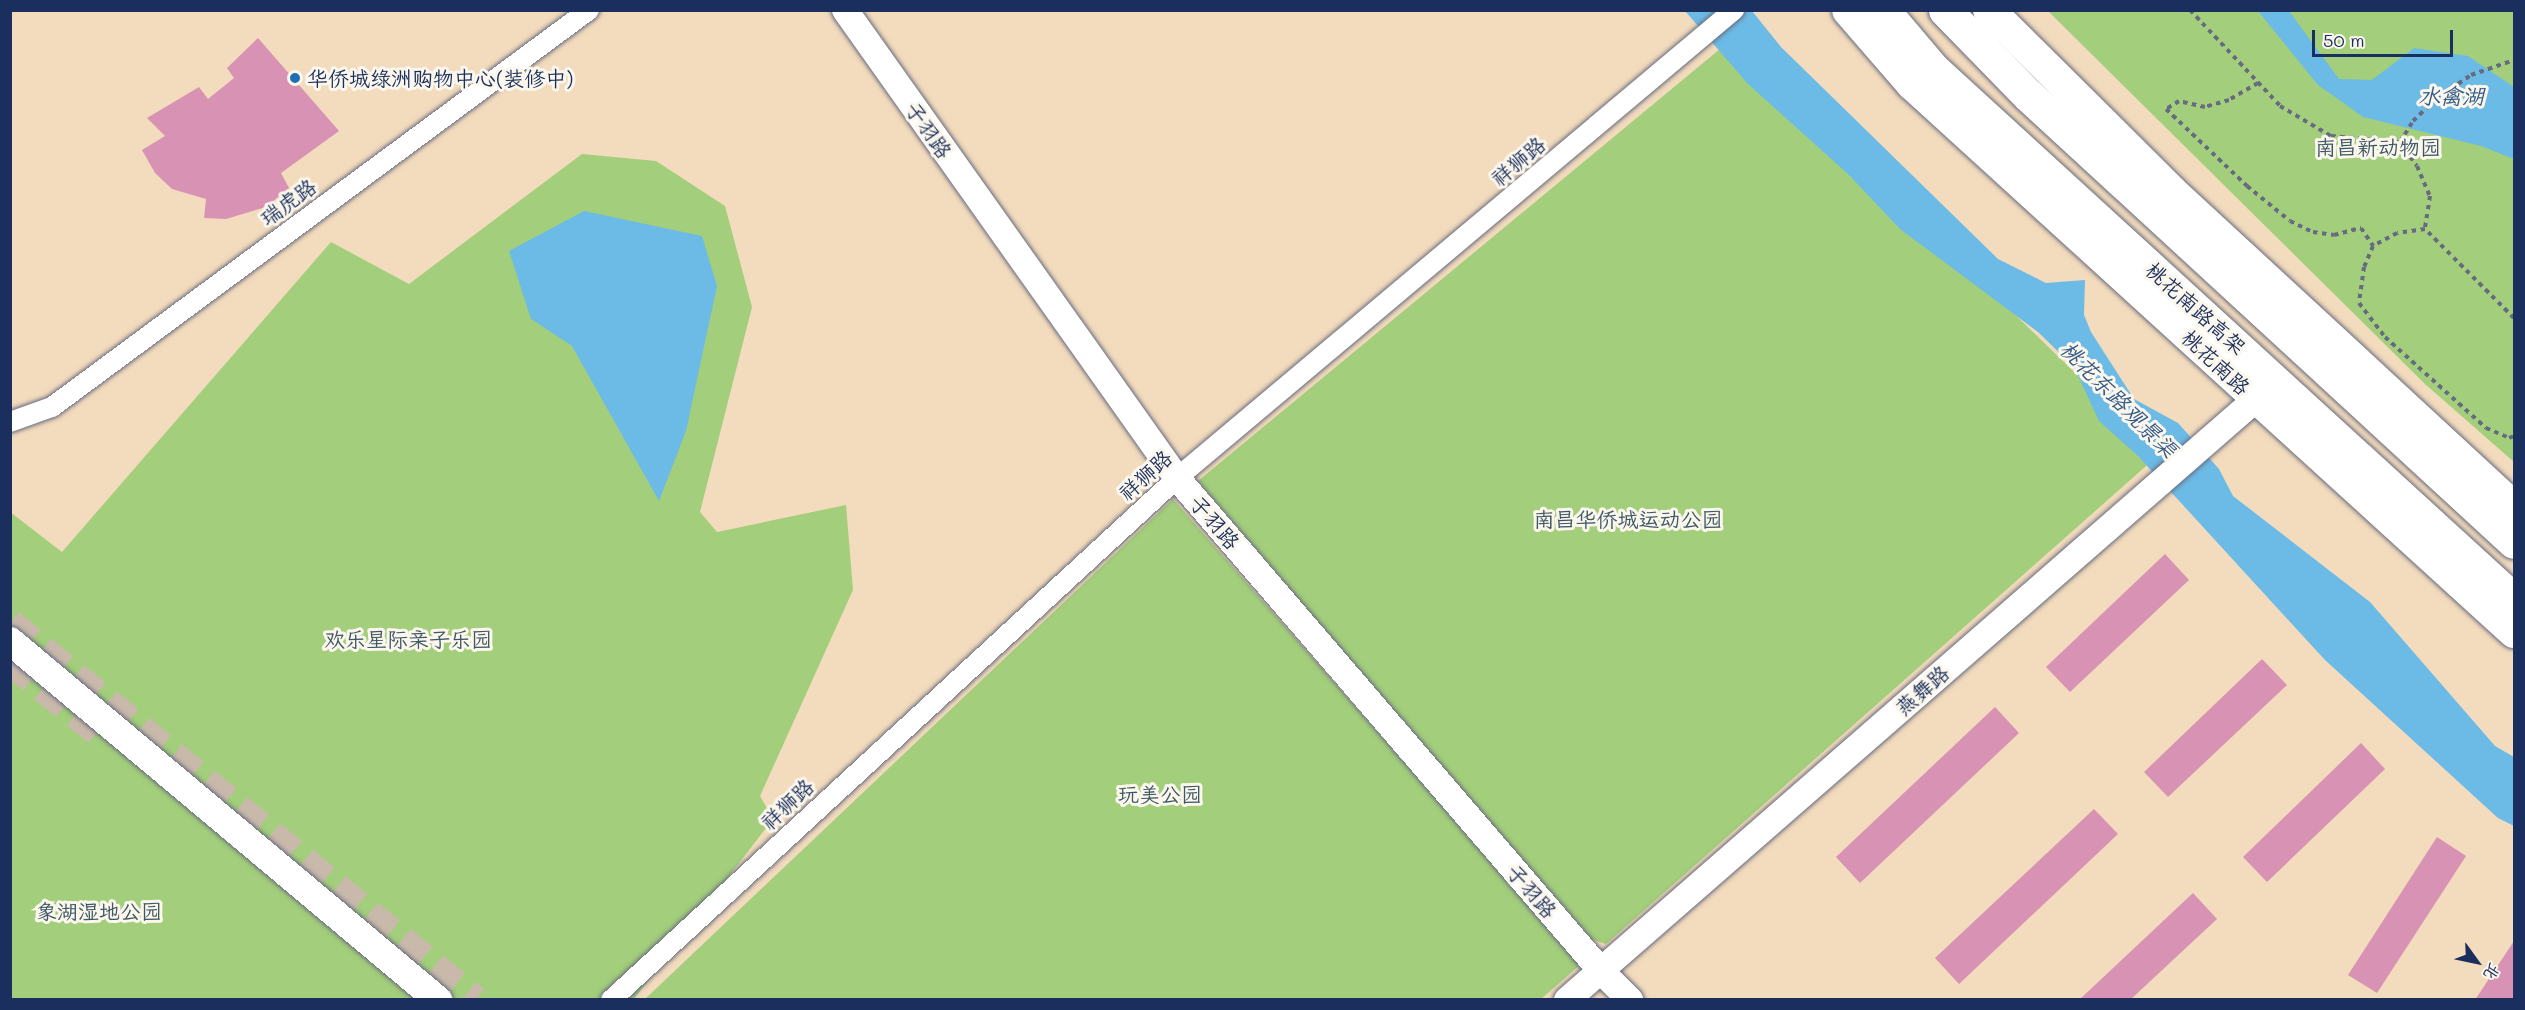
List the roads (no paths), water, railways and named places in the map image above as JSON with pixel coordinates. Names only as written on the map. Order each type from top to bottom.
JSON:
[{"type":"highway","name":"桃花南路高架","points":[[1884,10],[1933,69],[2267,390],[2514,600]]},
{"type":"highway","name":"桃花南路高架","points":[[1945,10],[2028,95],[2514,542]]},
{"type":"main road","name":"桃花南路","points":[[1848,10],[1912,84],[2267,390],[2514,632]]},
{"type":"main road","points":[[1989,10],[2171,191],[2514,508]]},
{"type":"main road","points":[[10,641],[438,999]]},
{"type":"street","name":"瑞虎路","points":[[10,422],[52,406],[589,10]]},
{"type":"street","name":"子羽路","points":[[845,10],[1177,478],[1602,972],[1630,999]]},
{"type":"street","name":"祥狮路","points":[[611,999],[1177,478],[1734,10]]},
{"type":"street","name":"燕舞路","points":[[1567,999],[1602,972],[2151,489],[2267,390]]},
{"type":"water","name":"桃花东路观景渠","points":[[1685,11],[1752,11],[1781,47],[1998,259],[2046,283],[2085,280],[2084,315],[2091,332],[2134,399],[2178,423],[2219,469],[2233,496],[2370,602],[2495,746],[2514,757],[2514,826],[2498,818],[2325,660],[2138,456],[2099,421],[2074,367],[2038,332],[1900,229],[1849,175],[1748,84]]},
{"type":"water","name":"水禽湖","points":[[2258,11],[2289,11],[2339,79],[2372,80],[2414,48],[2468,56],[2514,87],[2514,159],[2481,146],[2363,117],[2318,85]]},
{"type":"water","points":[[584,211],[702,236],[717,286],[686,431],[659,501],[572,346],[531,319],[509,251]]},
{"type":"tunnel","points":[[10,623],[476,1000]]},
{"type":"tunnel","points":[[10,662],[100,734]]},
{"type":"place","name":"华侨城绿洲购物中心(装修中)","points":[[295,78]]},
{"type":"park label","name":"南昌新动物园","points":[[2378,147]]},
{"type":"park label","name":"南昌华侨城运动公园","points":[[1628,519]]},
{"type":"park label","name":"欢乐星际亲子乐园","points":[[408,639]]},
{"type":"park label","name":"玩美公园","points":[[1160,794]]},
{"type":"park label","name":"象湖湿地公园","points":[[99,911]]}]
